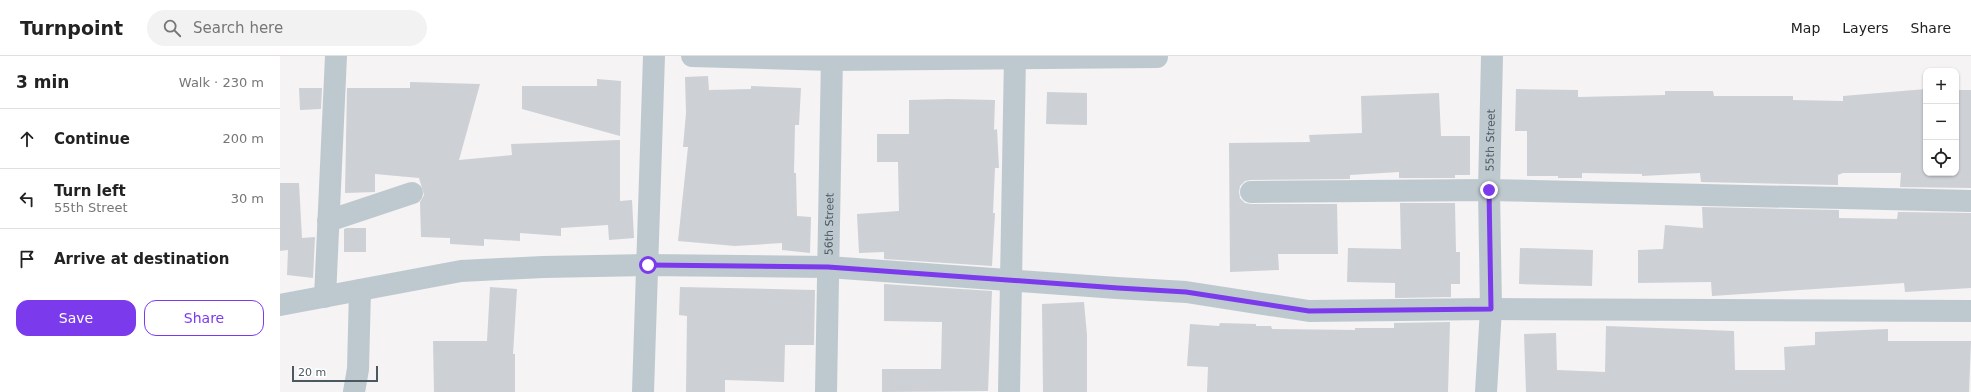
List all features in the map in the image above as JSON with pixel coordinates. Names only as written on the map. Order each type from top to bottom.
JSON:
[{"type":"street","points":[[325,297],[336,56]]},
{"type":"street","points":[[643,392],[654,56]]},
{"type":"street","points":[[692,56],[832,58],[1157,57]]},
{"type":"street","name":"55th Street","points":[[1486,392],[1491,309],[1489,190],[1492,56]]},
{"type":"street","points":[[1009,392],[1015,57]]},
{"type":"street","name":"56th Street","points":[[826,392],[832,58]]},
{"type":"street","points":[[1251,192],[1489,190],[1971,201]]},
{"type":"street","points":[[328,221],[412,193]]},
{"type":"street","points":[[280,305],[461,271],[543,267],[648,265],[828,267],[1186,292],[1309,311],[1491,309],[1971,310]]},
{"type":"street","points":[[354,392],[358,369],[360,290]]},
{"type":"building","points":[[708,76],[709,90],[751,89],[751,86],[801,88],[799,125],[795,125],[794,173],[796,173],[797,216],[811,217],[810,253],[782,250],[782,243],[735,246],[678,241],[688,147],[683,147],[686,113],[685,77]]},
{"type":"building","points":[[597,79],[621,81],[620,136],[522,109],[522,86],[597,86]]},
{"type":"building","points":[[410,82],[480,84],[459,160],[512,155],[511,144],[620,140],[620,201],[632,200],[634,238],[609,240],[608,225],[561,228],[561,236],[520,233],[520,241],[484,239],[484,246],[450,244],[450,238],[421,237],[420,202],[424,195],[419,178],[375,174],[375,192],[345,193],[347,88],[410,88]]},
{"type":"building","points":[[299,88],[322,88],[321,109],[300,110]]},
{"type":"building","points":[[1516,89],[1578,90],[1578,97],[1665,95],[1665,91],[1713,91],[1714,96],[1793,96],[1793,100],[1843,101],[1843,96],[1923,89],[1923,176],[1959,176],[1959,90],[1971,90],[1971,188],[1900,187],[1901,173],[1843,173],[1838,175],[1838,185],[1701,182],[1700,173],[1642,176],[1642,174],[1582,173],[1582,178],[1527,176],[1527,131],[1515,131]]},
{"type":"building","points":[[1047,92],[1087,93],[1087,125],[1046,124]]},
{"type":"building","points":[[1439,93],[1441,136],[1470,136],[1470,175],[1455,175],[1455,178],[1399,178],[1399,172],[1350,175],[1350,179],[1245,181],[1240,186],[1239,192],[1240,198],[1245,203],[1337,204],[1338,254],[1278,254],[1279,270],[1230,272],[1229,143],[1310,142],[1309,135],[1362,133],[1361,96]]},
{"type":"building","points":[[909,100],[995,100],[994,130],[997,129],[999,168],[995,168],[993,213],[995,213],[992,266],[884,259],[884,252],[859,253],[857,214],[899,211],[898,162],[877,162],[877,134],[909,134]]},
{"type":"building","points":[[280,183],[299,183],[302,238],[315,237],[313,278],[287,275],[288,250],[280,251]]},
{"type":"building","points":[[1400,203],[1455,203],[1456,252],[1460,252],[1460,284],[1451,284],[1451,297],[1395,298],[1395,283],[1347,282],[1348,248],[1401,249]]},
{"type":"building","points":[[1702,207],[1839,210],[1839,218],[1897,219],[1898,212],[1971,213],[1971,288],[1905,292],[1904,283],[1712,296],[1711,282],[1638,283],[1638,250],[1663,249],[1665,225],[1703,228]]},
{"type":"building","points":[[366,228],[366,252],[344,252],[344,229]]},
{"type":"building","points":[[1520,248],[1593,250],[1592,286],[1519,284]]},
{"type":"building","points":[[884,284],[992,291],[988,391],[882,392],[882,369],[941,369],[942,322],[884,321]]},
{"type":"building","points":[[490,287],[517,289],[513,354],[515,354],[515,392],[434,392],[433,341],[487,341]]},
{"type":"building","points":[[680,287],[815,290],[814,345],[785,345],[784,382],[725,380],[725,392],[686,392],[687,316],[679,315]]},
{"type":"building","points":[[1084,302],[1087,335],[1087,392],[1043,392],[1042,304]]},
{"type":"building","points":[[1450,322],[1448,392],[1207,392],[1208,367],[1187,366],[1190,324],[1219,326],[1220,323],[1256,324],[1256,326],[1271,326],[1272,329],[1355,330],[1355,328],[1394,328],[1394,323]]},
{"type":"building","points":[[1606,326],[1734,331],[1735,370],[1785,370],[1784,347],[1815,345],[1815,332],[1888,329],[1888,341],[1971,341],[1969,392],[1526,392],[1524,334],[1556,333],[1557,370],[1605,372]]},
{"type":"route","points":[[648,265],[828,267],[1186,292],[1309,311],[1491,309],[1489,190]]}]
